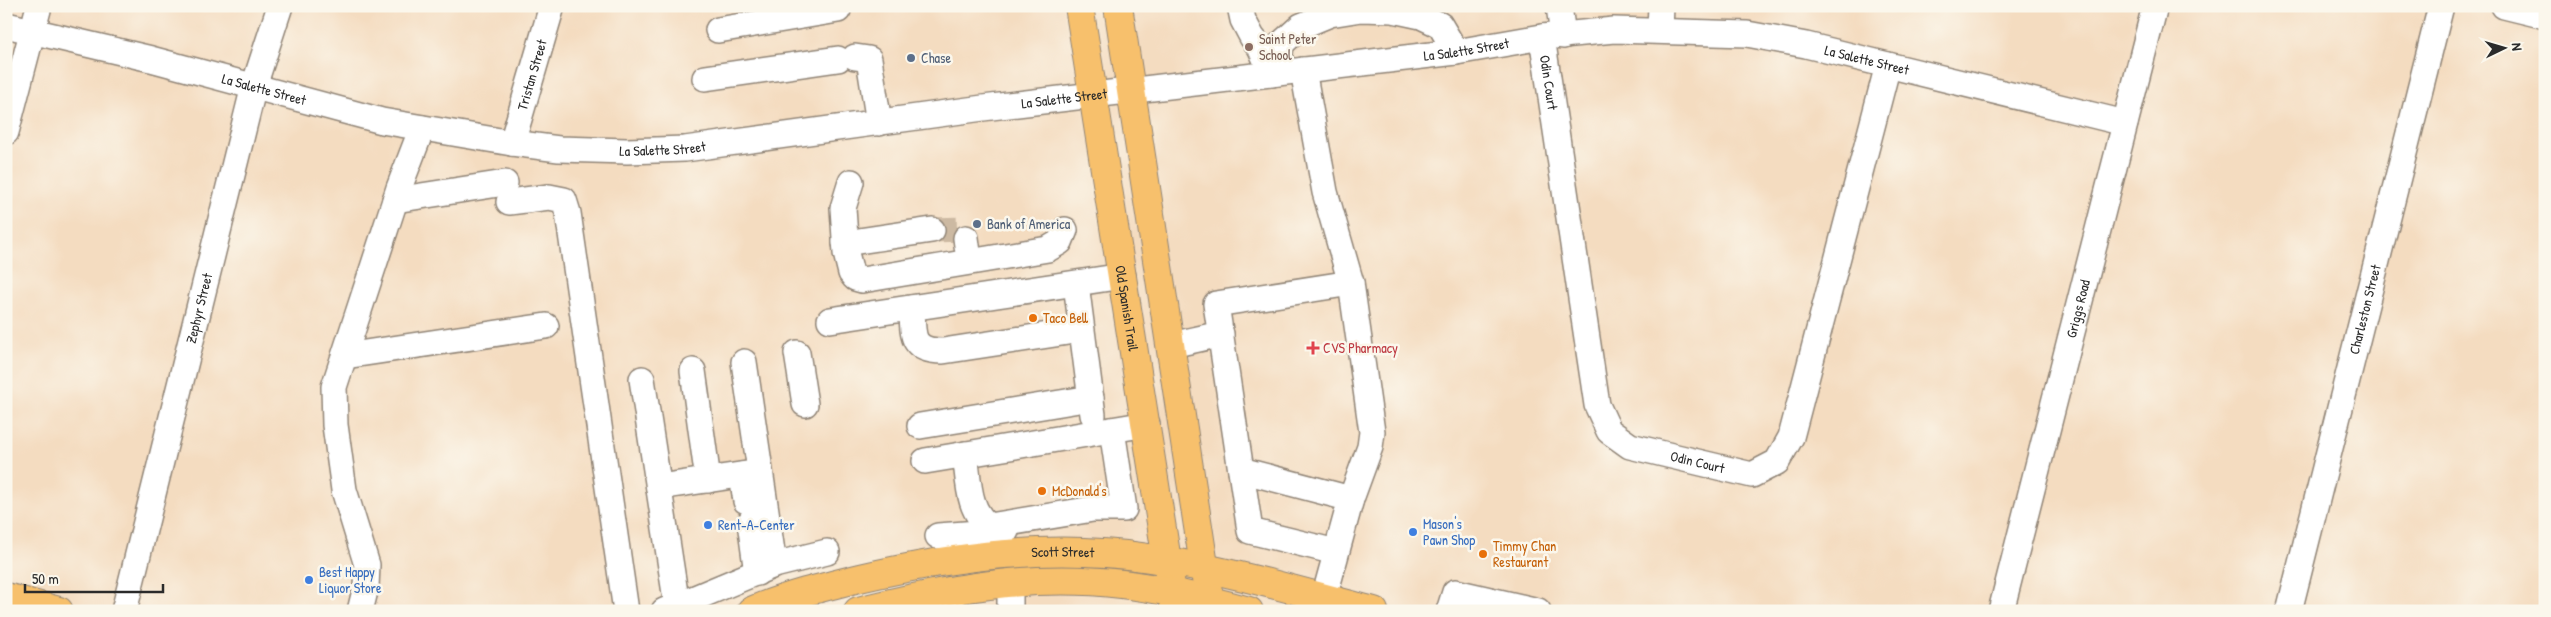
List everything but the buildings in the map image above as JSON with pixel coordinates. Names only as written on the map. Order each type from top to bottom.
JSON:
[{"type":"main road","name":"Old Spanish Trail","points":[[1079,6],[1136,354],[1174,602]]},
{"type":"main road","points":[[1118,6],[1206,569],[1210,606]]},
{"type":"main road","points":[[1136,354],[1171,345]]},
{"type":"main road","name":"Scott Street","points":[[751,611],[835,584],[942,560],[1012,553],[1070,552],[1149,558],[1206,569],[1374,611]]},
{"type":"main road","name":"Scott Street","points":[[858,611],[951,600],[1010,583],[1079,581],[1121,584],[1174,602],[1249,611]]},
{"type":"main road","points":[[835,584],[851,611]]},
{"type":"main road","points":[[6,597],[59,611]]},
{"type":"street","points":[[6,132],[39,6]]},
{"type":"street","name":"Zephyr Street","points":[[124,611],[254,86],[280,6]]},
{"type":"street","name":"Tristan Street","points":[[512,143],[552,6]]},
{"type":"street","points":[[718,30],[838,10],[838,6]]},
{"type":"street","points":[[1240,6],[1243,20],[1275,74]]},
{"type":"street","name":"Odin Court","points":[[1559,6],[1553,36],[1598,405],[1609,431],[1630,446],[1752,474],[1777,462],[1791,437],[1888,65]]},
{"type":"street","name":"Griggs Road","points":[[2001,611],[2154,6]]},
{"type":"street","name":"Charleston Street","points":[[2289,611],[2441,6]]},
{"type":"street","points":[[2504,6],[2545,16]]},
{"type":"street","points":[[1275,74],[1281,44],[1301,26],[1330,14],[1361,9],[1394,10],[1421,16],[1440,25],[1456,52]]},
{"type":"street","name":"La Salette Street","points":[[6,25],[254,86],[382,121],[512,143],[559,148],[627,151],[686,149],[1132,91],[1456,52],[1553,36],[1614,30],[1660,18],[1806,45],[2125,123]]},
{"type":"street","points":[[705,78],[846,58],[869,60],[879,123]]},
{"type":"street","points":[[1303,70],[1325,192],[1351,283],[1372,432],[1366,460],[1351,499],[1324,598]]},
{"type":"street","points":[[360,611],[366,587],[367,565],[344,490],[333,400],[334,387],[395,200],[422,128]]},
{"type":"street","points":[[851,182],[843,208],[845,243],[851,273],[855,278],[862,280],[962,264],[968,249],[1048,249],[1060,242],[1065,230]]},
{"type":"street","points":[[395,200],[507,193],[564,200],[568,213],[626,611]]},
{"type":"street","points":[[845,243],[932,230]]},
{"type":"street","points":[[830,320],[1123,276]]},
{"type":"street","points":[[1336,552],[1250,532],[1216,304],[1351,283]]},
{"type":"street","points":[[1076,284],[1091,398],[1104,431],[1124,509]]},
{"type":"street","points":[[912,308],[913,338],[917,344],[930,351],[943,352],[1081,330]]},
{"type":"street","points":[[345,356],[546,326]]},
{"type":"street","points":[[1171,345],[1221,334]]},
{"type":"street","points":[[797,353],[805,404]]},
{"type":"street","points":[[744,362],[751,473],[765,569]]},
{"type":"street","points":[[693,371],[708,480]]},
{"type":"street","points":[[642,379],[659,487],[670,608],[704,604],[765,569],[828,552]]},
{"type":"street","points":[[920,426],[1091,398]]},
{"type":"street","points":[[925,461],[1146,424]]},
{"type":"street","points":[[965,454],[974,508],[978,516],[990,526],[1092,509],[1124,509]]},
{"type":"street","points":[[1241,470],[1351,499]]},
{"type":"street","points":[[659,487],[751,473]]},
{"type":"street","points":[[751,473],[748,511],[765,569]]},
{"type":"street","points":[[938,536],[994,532],[1085,521],[1124,509],[1159,502]]},
{"type":"street","points":[[1010,583],[1010,611]]},
{"type":"street","points":[[1449,611],[1455,592],[1538,611]]},
{"type":"tunnel","points":[[932,230],[963,229],[966,238]]},
{"type":"place","name":"Saint Peter School","points":[[1249,47]]},
{"type":"place","name":"Chase","points":[[911,58]]},
{"type":"place","name":"Bank of America","points":[[977,224]]},
{"type":"place","name":"Taco Bell","points":[[1033,318]]},
{"type":"place","name":"CVS Pharmacy","points":[[1313,348]]},
{"type":"place","name":"McDonald's","points":[[1042,491]]},
{"type":"place","name":"Rent-A-Center","points":[[708,525]]},
{"type":"place","name":"Mason's Pawn Shop","points":[[1413,532]]},
{"type":"place","name":"Timmy Chan Restaurant","points":[[1483,554]]},
{"type":"place","name":"Best Happy Liquor Store","points":[[309,580]]}]
